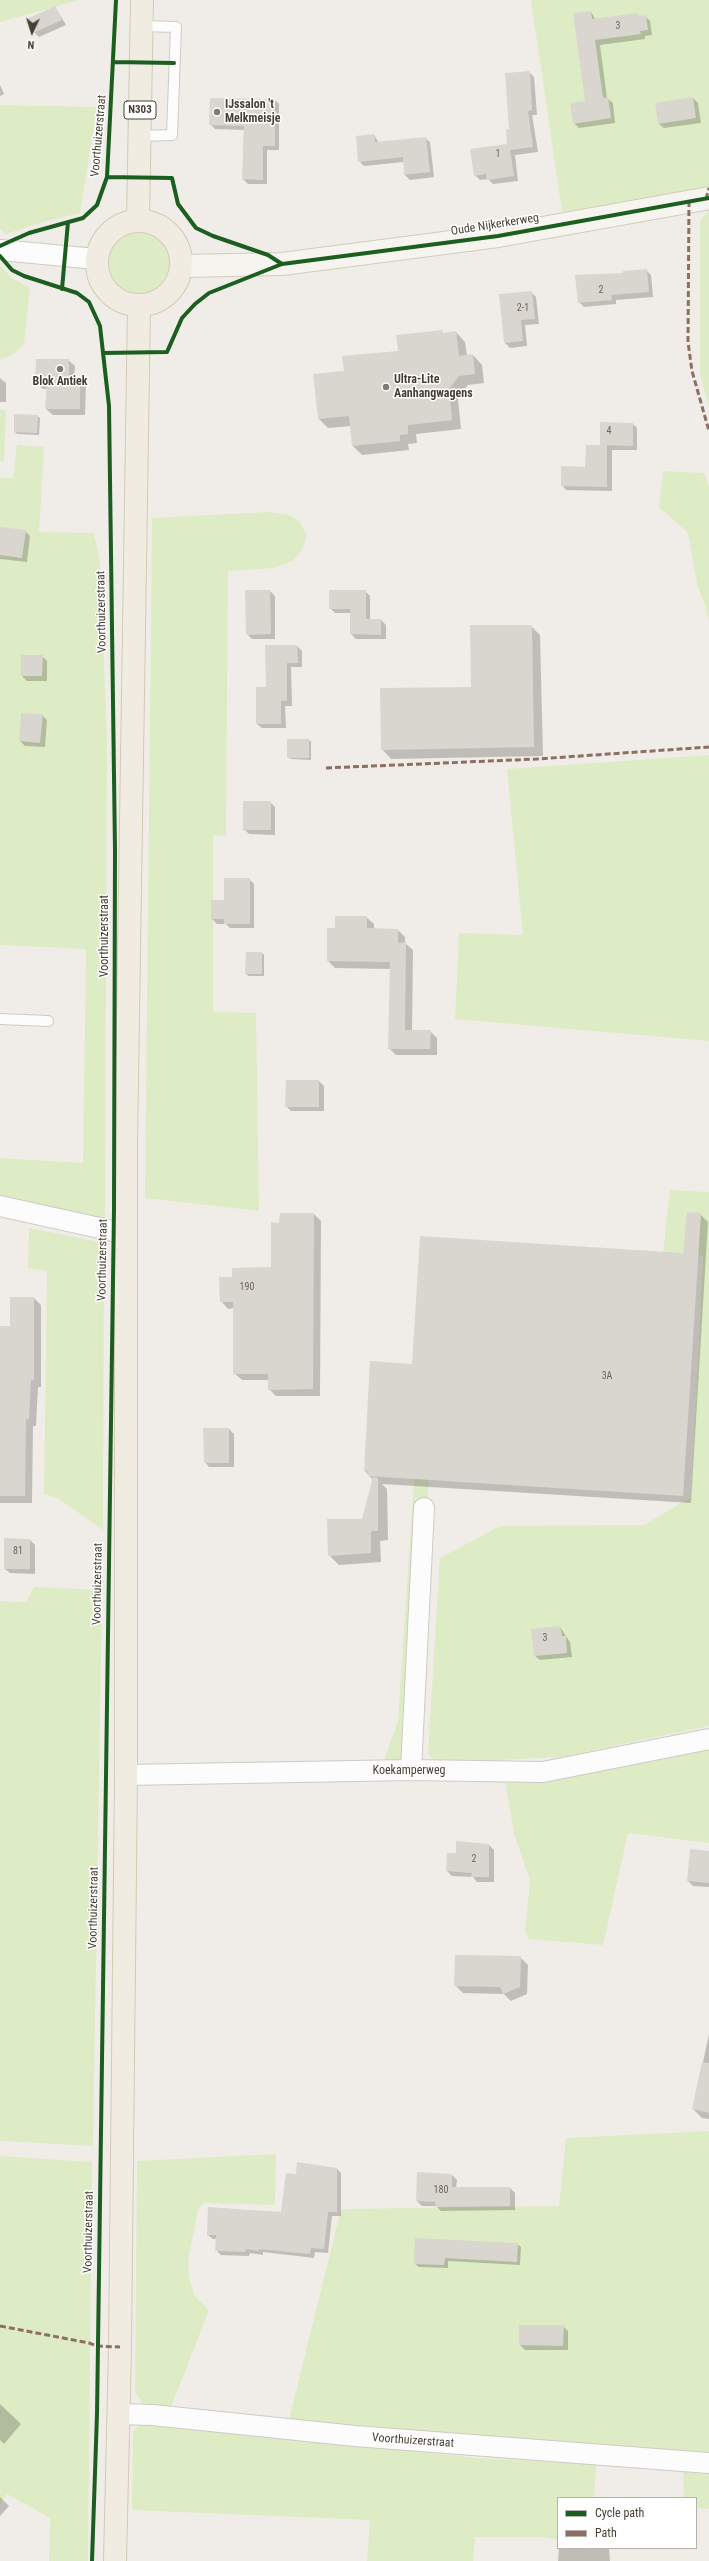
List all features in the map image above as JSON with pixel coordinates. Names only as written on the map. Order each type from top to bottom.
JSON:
[{"type":"main road","name":"N303","points":[[138,220],[142,0]]},
{"type":"main road","points":[[138,220],[152,223],[166,230],[178,246],[182,266],[177,283],[168,294],[157,302],[138,306],[125,303],[112,297],[103,286],[97,273],[96,259],[98,249],[110,232],[118,226],[138,220]]},
{"type":"main road","name":"Voorthuizerstraat","points":[[115,2561],[126,1775],[126,1231],[138,306]]},
{"type":"street","name":"Oude Nijkerkerweg","points":[[182,266],[282,264],[498,236],[709,198]]},
{"type":"street","points":[[0,250],[96,259]]},
{"type":"street","name":"Voorthuizerstraat","points":[[0,1206],[113,1231],[126,1231]]},
{"type":"street","points":[[411,1770],[424,1508]]},
{"type":"street","name":"Koekamperweg","points":[[126,1775],[411,1770],[543,1772],[709,1739]]},
{"type":"street","name":"Voorthuizerstraat","points":[[118,2414],[153,2415],[355,2436],[709,2463]]},
{"type":"lane","points":[[139,136],[172,135],[176,27],[142,26]]},
{"type":"lane","points":[[0,1019],[48,1021]]},
{"type":"green space","points":[[0,0],[79,0],[0,22]]},
{"type":"green space","points":[[531,0],[709,0],[709,190],[562,212]]},
{"type":"green space","points":[[0,105],[97,107],[80,213],[43,222],[9,233],[7,235],[0,229]]},
{"type":"green space","points":[[709,211],[709,408],[700,373],[700,221]]},
{"type":"green space","points":[[133,233],[145,233],[156,238],[164,246],[169,257],[167,275],[156,288],[145,293],[133,293],[122,288],[114,280],[109,269],[109,257],[114,246],[122,238]]},
{"type":"green space","points":[[0,265],[12,278],[30,288],[24,344],[14,354],[0,360]]},
{"type":"green space","points":[[0,410],[6,410],[4,461],[0,461]]},
{"type":"green space","points":[[17,445],[44,447],[39,532],[94,533],[100,564],[107,737],[105,1221],[0,1199],[0,1158],[83,1163],[86,949],[0,945],[0,478],[13,478]]},
{"type":"green space","points":[[663,471],[704,473],[709,487],[709,624],[705,604],[698,588],[688,533],[659,507]]},
{"type":"green space","points":[[269,512],[289,515],[300,522],[307,536],[302,550],[293,561],[274,568],[228,571],[226,836],[213,835],[213,1012],[256,1013],[259,1211],[145,1198],[152,518]]},
{"type":"green space","points":[[709,755],[709,1041],[455,1019],[459,933],[523,935],[507,769]]},
{"type":"green space","points":[[670,1190],[709,1192],[709,1726],[562,1757],[436,1763],[428,1753],[440,1558],[500,1526],[644,1525],[691,1497],[703,1256],[663,1253]]},
{"type":"green space","points":[[29,1228],[104,1243],[103,1530],[59,1499],[44,1494],[47,1271],[28,1268]]},
{"type":"green space","points":[[429,1476],[409,1764],[383,1763],[398,1721],[414,1480]]},
{"type":"green space","points":[[34,1587],[102,1590],[93,2146],[0,2141],[0,1601],[26,1602]]},
{"type":"green space","points":[[709,1748],[709,1843],[628,1833],[603,1945],[529,1939],[525,1932],[530,1880],[514,1834],[505,1780]]},
{"type":"green space","points":[[709,2131],[709,2452],[560,2446],[289,2420],[341,2209],[559,2206],[566,2138]]},
{"type":"green space","points":[[276,2154],[275,2205],[204,2203],[198,2209],[188,2261],[189,2276],[194,2295],[209,2310],[171,2407],[142,2403],[135,2392],[137,2161]]},
{"type":"green space","points":[[0,2156],[92,2162],[88,2561],[49,2561],[50,2518],[7,2494],[0,2504]]},
{"type":"green space","points":[[142,2423],[478,2458],[596,2464],[594,2497],[557,2497],[557,2540],[543,2537],[475,2537],[473,2561],[367,2561],[370,2520],[132,2510],[133,2431]]},
{"type":"green space","points":[[683,2470],[709,2471],[709,2509],[697,2508],[697,2497],[684,2497]]},
{"type":"building","points":[[55,6],[62,20],[33,33],[27,19]]},
{"type":"building","points":[[591,11],[592,19],[638,13],[638,16],[646,15],[648,30],[640,31],[641,34],[595,40],[603,98],[608,97],[611,118],[573,124],[570,103],[585,101],[573,13]]},
{"type":"building","points":[[530,71],[532,110],[528,111],[533,147],[510,150],[514,176],[487,180],[486,174],[474,176],[470,149],[507,144],[506,129],[509,129],[505,73]]},
{"type":"building","points":[[693,97],[696,118],[658,124],[655,103]]},
{"type":"building","points":[[210,98],[275,99],[275,146],[263,146],[263,180],[242,179],[244,126],[209,125]]},
{"type":"building","points":[[374,134],[375,142],[426,137],[430,172],[404,175],[403,157],[358,162],[356,136]]},
{"type":"building","points":[[647,269],[649,292],[611,295],[612,300],[578,303],[575,275],[623,273],[623,271]]},
{"type":"building","points":[[532,291],[535,319],[521,320],[523,341],[504,343],[499,294]]},
{"type":"building","points":[[443,330],[443,333],[456,331],[459,356],[473,354],[475,374],[459,376],[449,389],[452,420],[408,425],[408,434],[400,435],[400,441],[352,446],[349,416],[318,419],[313,374],[344,371],[342,356],[398,351],[396,335]]},
{"type":"building","points":[[36,359],[69,359],[69,378],[80,379],[80,409],[45,409],[47,383],[35,383]]},
{"type":"building","points":[[14,414],[38,415],[37,433],[14,432]]},
{"type":"building","points":[[600,422],[633,423],[633,446],[607,445],[607,487],[561,486],[561,466],[585,467],[586,445],[600,445]]},
{"type":"building","points":[[0,527],[26,530],[22,558],[0,555]]},
{"type":"building","points":[[245,590],[270,590],[271,634],[246,635]]},
{"type":"building","points":[[329,590],[366,590],[366,619],[381,619],[381,635],[350,634],[350,609],[329,609]]},
{"type":"building","points":[[470,625],[532,625],[534,747],[381,750],[380,688],[471,687]]},
{"type":"building","points":[[265,645],[297,645],[298,663],[287,663],[287,701],[281,701],[281,724],[256,724],[256,687],[266,687]]},
{"type":"building","points":[[21,655],[43,655],[42,676],[21,676]]},
{"type":"building","points":[[21,713],[43,714],[40,743],[19,741]]},
{"type":"building","points":[[287,739],[309,739],[309,758],[287,758]]},
{"type":"building","points":[[243,801],[271,801],[271,830],[243,830]]},
{"type":"building","points":[[224,878],[250,878],[250,924],[224,924],[224,919],[211,919],[211,900],[224,900]]},
{"type":"building","points":[[335,916],[367,916],[367,928],[398,929],[398,943],[406,942],[405,1030],[431,1030],[430,1049],[388,1049],[390,962],[327,961],[327,928],[335,928]]},
{"type":"building","points":[[246,952],[262,952],[262,974],[245,974]]},
{"type":"building","points":[[286,1080],[319,1080],[319,1107],[285,1107]]},
{"type":"building","points":[[687,1212],[701,1213],[683,1496],[368,1476],[367,1471],[364,1471],[370,1361],[412,1364],[420,1236],[683,1253]]},
{"type":"building","points":[[280,1213],[314,1213],[313,1389],[268,1390],[268,1374],[233,1374],[233,1302],[220,1302],[219,1277],[232,1277],[232,1268],[271,1267],[271,1222],[279,1223]]},
{"type":"building","points":[[10,1297],[34,1297],[34,1380],[31,1380],[29,1419],[26,1419],[25,1496],[0,1496],[0,1326],[10,1326]]},
{"type":"building","points":[[203,1428],[229,1428],[229,1463],[204,1463]]},
{"type":"building","points":[[373,1477],[378,1478],[378,1531],[371,1531],[371,1553],[328,1556],[327,1519],[362,1519]]},
{"type":"building","points":[[4,1538],[30,1539],[30,1569],[4,1569]]},
{"type":"building","points":[[560,1626],[562,1636],[566,1636],[567,1653],[534,1656],[531,1629]]},
{"type":"building","points":[[456,1841],[489,1844],[489,1877],[471,1877],[472,1873],[446,1871],[447,1853],[456,1853]]},
{"type":"building","points":[[690,1849],[709,1851],[709,1883],[687,1881]]},
{"type":"building","points":[[455,1955],[521,1956],[520,1987],[503,1994],[500,1987],[454,1986]]},
{"type":"building","points":[[702,2062],[709,2063],[709,2113],[692,2109]]},
{"type":"building","points":[[297,2162],[337,2168],[337,2212],[328,2212],[324,2249],[311,2248],[310,2254],[259,2249],[259,2251],[246,2249],[245,2252],[215,2251],[216,2235],[207,2235],[208,2207],[281,2212],[286,2173],[296,2174]]},
{"type":"building","points":[[417,2172],[452,2174],[452,2187],[510,2187],[510,2206],[435,2207],[435,2202],[416,2201]]},
{"type":"building","points":[[415,2238],[518,2243],[517,2262],[445,2258],[444,2265],[414,2264]]},
{"type":"building","points":[[519,2325],[564,2325],[563,2346],[519,2345]]},
{"type":"marked path","points":[[706,199],[709,188]]},
{"type":"marked path","points":[[689,201],[688,342],[692,371],[709,431]]},
{"type":"marked path","points":[[326,768],[537,759],[709,747]]},
{"type":"marked path","points":[[0,2326],[89,2343],[97,2346],[120,2347]]},
{"type":"cycle path","points":[[0,246],[29,233],[83,218],[97,205],[107,177],[116,0]]},
{"type":"cycle path","points":[[114,62],[174,63]]},
{"type":"cycle path","points":[[107,177],[172,178],[178,204],[196,228],[213,236],[268,255],[282,264]]},
{"type":"cycle path","points":[[103,353],[167,352],[182,318],[195,304],[209,293],[282,264],[498,236],[709,198]]},
{"type":"cycle path","points":[[62,289],[68,222]]},
{"type":"cycle path","points":[[0,256],[12,270],[24,276],[77,293],[89,302],[100,326],[109,406],[115,850],[114,1209],[97,2414],[92,2561]]},
{"type":"place","name":"IJssalon 't Melkmeisje","points":[[217,112]]},
{"type":"place","name":"Blok Antiek","points":[[60,369]]},
{"type":"place","name":"Ultra-Lite Aanhangwagens","points":[[386,387]]}]
